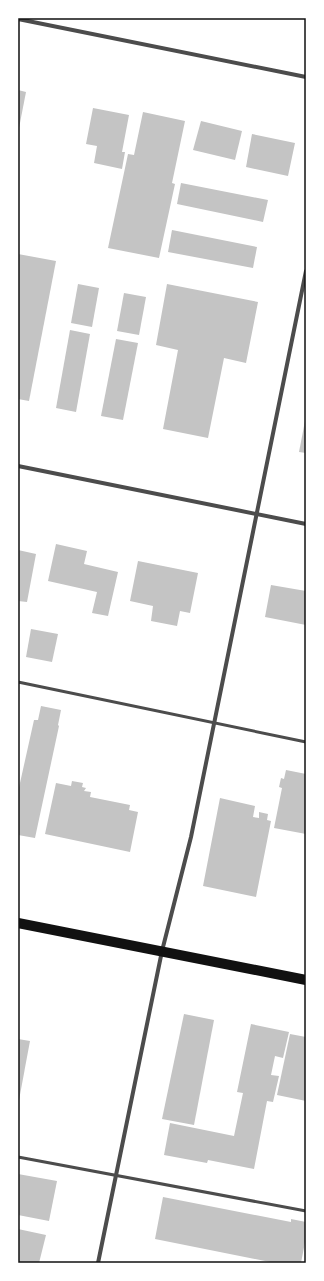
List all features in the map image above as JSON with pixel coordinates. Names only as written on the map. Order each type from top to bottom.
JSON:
[{"type":"main road","points":[[18,923],[306,980]]},
{"type":"street","points":[[18,18],[306,77]]},
{"type":"street","points":[[98,1263],[162,951],[191,837],[306,271]]},
{"type":"street","points":[[18,466],[306,524]]},
{"type":"lane","points":[[301,296],[306,297]]},
{"type":"lane","points":[[18,682],[306,742]]},
{"type":"lane","points":[[18,1157],[306,1211]]},
{"type":"building","points":[[18,90],[26,92],[19,128],[18,128]]},
{"type":"building","points":[[93,108],[129,115],[122,152],[125,152],[122,169],[94,163],[97,146],[86,144]]},
{"type":"building","points":[[143,112],[185,121],[172,183],[175,184],[159,258],[108,248],[128,154],[134,155]]},
{"type":"building","points":[[201,121],[242,131],[235,160],[193,150]]},
{"type":"building","points":[[252,134],[295,143],[288,176],[246,167]]},
{"type":"building","points":[[181,183],[268,200],[263,222],[177,204]]},
{"type":"building","points":[[172,230],[257,247],[253,268],[168,252]]},
{"type":"building","points":[[18,254],[56,261],[29,401],[18,399]]},
{"type":"building","points":[[78,284],[99,288],[92,327],[71,323]]},
{"type":"building","points":[[167,284],[258,302],[246,363],[224,358],[208,438],[163,429],[178,350],[156,345]]},
{"type":"building","points":[[124,293],[146,297],[139,335],[117,331]]},
{"type":"building","points":[[70,330],[90,334],[76,412],[56,408]]},
{"type":"building","points":[[116,339],[138,343],[123,420],[101,416]]},
{"type":"building","points":[[306,421],[306,453],[299,452]]},
{"type":"building","points":[[56,544],[87,551],[84,564],[118,572],[108,616],[92,613],[97,592],[48,581]]},
{"type":"building","points":[[18,550],[36,554],[27,602],[18,601]]},
{"type":"building","points":[[138,561],[198,573],[190,613],[180,611],[177,626],[151,621],[153,606],[130,601]]},
{"type":"building","points":[[271,585],[306,591],[306,625],[265,617]]},
{"type":"building","points":[[31,629],[58,634],[52,662],[26,657]]},
{"type":"building","points":[[41,706],[61,710],[59,726],[35,838],[18,835],[18,792],[34,720],[38,720]]},
{"type":"building","points":[[286,770],[306,774],[306,834],[274,828],[282,788],[279,787],[281,778],[284,779]]},
{"type":"building","points":[[72,781],[83,783],[82,787],[86,788],[84,791],[91,792],[90,797],[130,805],[129,810],[138,812],[130,852],[45,834],[56,783],[71,786]]},
{"type":"building","points":[[220,798],[255,806],[253,817],[259,818],[259,812],[268,814],[267,820],[271,821],[256,897],[203,886]]},
{"type":"building","points":[[184,1014],[214,1020],[194,1125],[162,1119]]},
{"type":"building","points":[[251,1024],[289,1032],[283,1058],[275,1056],[271,1075],[279,1076],[273,1102],[267,1101],[254,1169],[208,1160],[207,1163],[164,1155],[170,1123],[234,1136],[243,1093],[237,1092]]},
{"type":"building","points":[[290,1034],[306,1037],[306,1101],[277,1095]]},
{"type":"building","points":[[18,1039],[30,1041],[19,1100],[18,1100]]},
{"type":"building","points":[[18,1174],[57,1181],[49,1221],[18,1215]]},
{"type":"building","points":[[163,1197],[291,1222],[291,1219],[306,1222],[306,1237],[301,1263],[275,1263],[155,1239]]},
{"type":"building","points":[[18,1229],[46,1235],[39,1263],[18,1263]]}]
